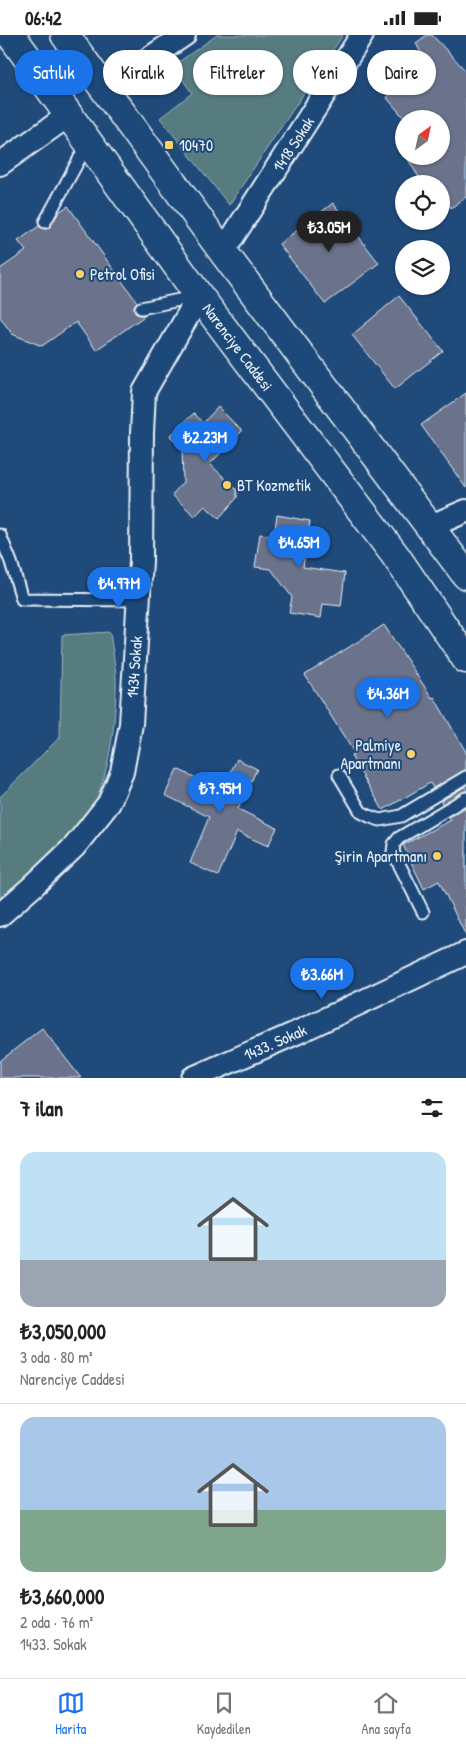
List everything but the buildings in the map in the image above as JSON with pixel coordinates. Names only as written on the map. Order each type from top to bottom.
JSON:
[{"type":"main road","name":"Narenciye Caddesi","points":[[11,35],[199,296],[395,555],[466,659]]},
{"type":"main road","points":[[65,35],[103,88]]},
{"type":"main road","points":[[108,95],[223,252],[466,575]]},
{"type":"street","points":[[162,50],[184,35]]},
{"type":"street","name":"1418 Sokak","points":[[223,252],[362,35]]},
{"type":"street","points":[[0,164],[69,115]]},
{"type":"street","name":"1434 Sokak","points":[[0,915],[34,886],[75,846],[109,803],[122,772],[130,724],[139,600],[144,391],[199,296]]},
{"type":"street","points":[[431,526],[466,511]]},
{"type":"street","name":"1433. Sokak","points":[[193,1078],[296,1033],[466,953]]},
{"type":"lane","points":[[45,222],[88,141]]},
{"type":"lane","points":[[141,308],[199,296]]},
{"type":"lane","points":[[0,535],[11,562],[22,599],[139,600]]},
{"type":"lane","points":[[339,775],[362,812],[380,820],[401,816],[466,777]]},
{"type":"lane","points":[[423,912],[394,852],[394,844],[399,838],[466,798]]},
{"type":"green space","points":[[217,35],[343,35],[333,50],[293,50],[293,95],[303,95],[229,205],[160,118],[192,93],[183,80],[183,59],[193,52],[193,95],[283,95],[283,50],[196,50]]},
{"type":"green space","points":[[110,632],[116,675],[114,722],[112,741],[98,795],[91,810],[73,834],[0,898],[0,797],[60,737],[62,635]]},
{"type":"place","name":"10470","points":[[169,145]]},
{"type":"place","name":"Petrol Ofisi","points":[[80,274]]},
{"type":"place","name":"BT Kozmetik","points":[[227,485]]},
{"type":"place","name":"Palmiye Apartmanı","points":[[411,754]]},
{"type":"place","name":"Şirin Apartmanı","points":[[437,856]]}]
